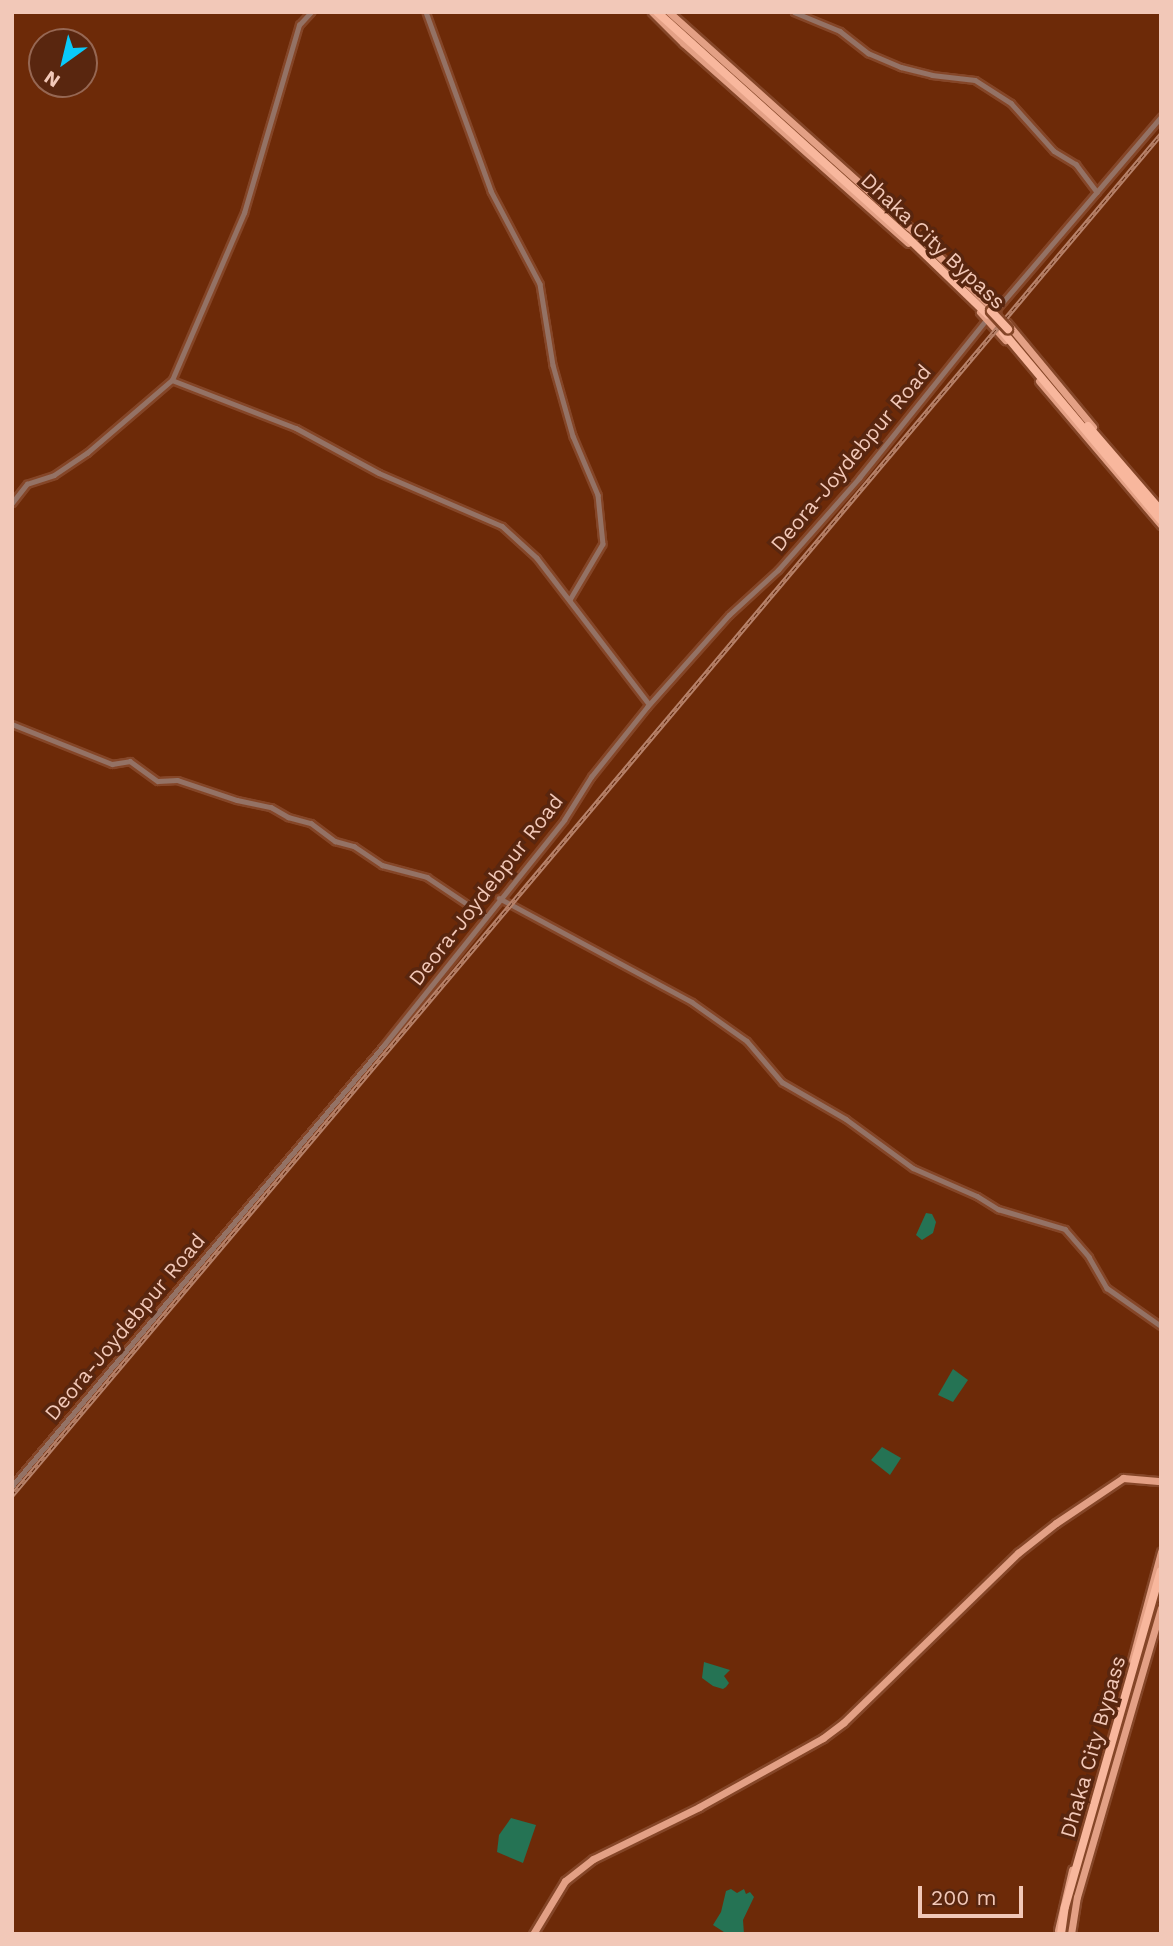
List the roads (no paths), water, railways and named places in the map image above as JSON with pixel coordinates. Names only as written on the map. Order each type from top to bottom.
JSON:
[{"type":"highway","name":"Dhaka City Bypass","points":[[655,12],[990,314],[1161,509]]},
{"type":"highway","name":"Dhaka City Bypass","points":[[664,12],[990,314]]},
{"type":"highway","name":"Dhaka City Bypass","points":[[1005,331],[1161,522]]},
{"type":"highway","name":"Dhaka City Bypass","points":[[1064,1934],[1065,1907],[1161,1571]]},
{"type":"highway","name":"Dhaka City Bypass","points":[[1064,1934],[1069,1908],[1161,1587]]},
{"type":"main road","points":[[669,12],[909,227],[990,314],[1161,509]]},
{"type":"main road","points":[[990,314],[1161,522]]},
{"type":"main road","points":[[533,1934],[565,1881],[593,1858],[699,1807],[822,1738],[844,1722],[1010,1561],[1056,1523],[1123,1478],[1161,1481]]},
{"type":"main road","points":[[1064,1934],[1065,1892],[1108,1749],[1161,1552]]},
{"type":"main road","points":[[1064,1934],[1161,1608]]},
{"type":"street","points":[[12,503],[27,484],[54,475],[87,453],[172,380],[244,213],[299,25],[311,12]]},
{"type":"street","points":[[426,12],[491,191],[524,258],[538,280],[553,365],[573,436],[598,495],[603,544],[570,600]]},
{"type":"street","points":[[794,12],[839,30],[868,53],[901,66],[923,73],[975,80],[1011,103],[1054,151],[1076,164],[1097,192]]},
{"type":"street","name":"Deora-Joydebpur Road","points":[[12,1486],[376,1055],[564,820],[591,777],[649,704],[729,615],[778,570],[859,478],[990,314],[1161,117]]},
{"type":"street","points":[[172,380],[296,428],[379,473],[492,520],[526,546],[649,704]]},
{"type":"street","points":[[12,724],[112,764],[130,761],[158,781],[177,779],[237,800],[271,807],[288,817],[311,822],[335,841],[354,846],[382,865],[427,877],[485,916]]},
{"type":"street","points":[[499,898],[692,1002],[747,1041],[782,1082],[846,1119],[913,1168],[998,1209],[1065,1229],[1088,1257],[1107,1288],[1161,1326]]},
{"type":"railway","points":[[12,1495],[1161,134]]}]
